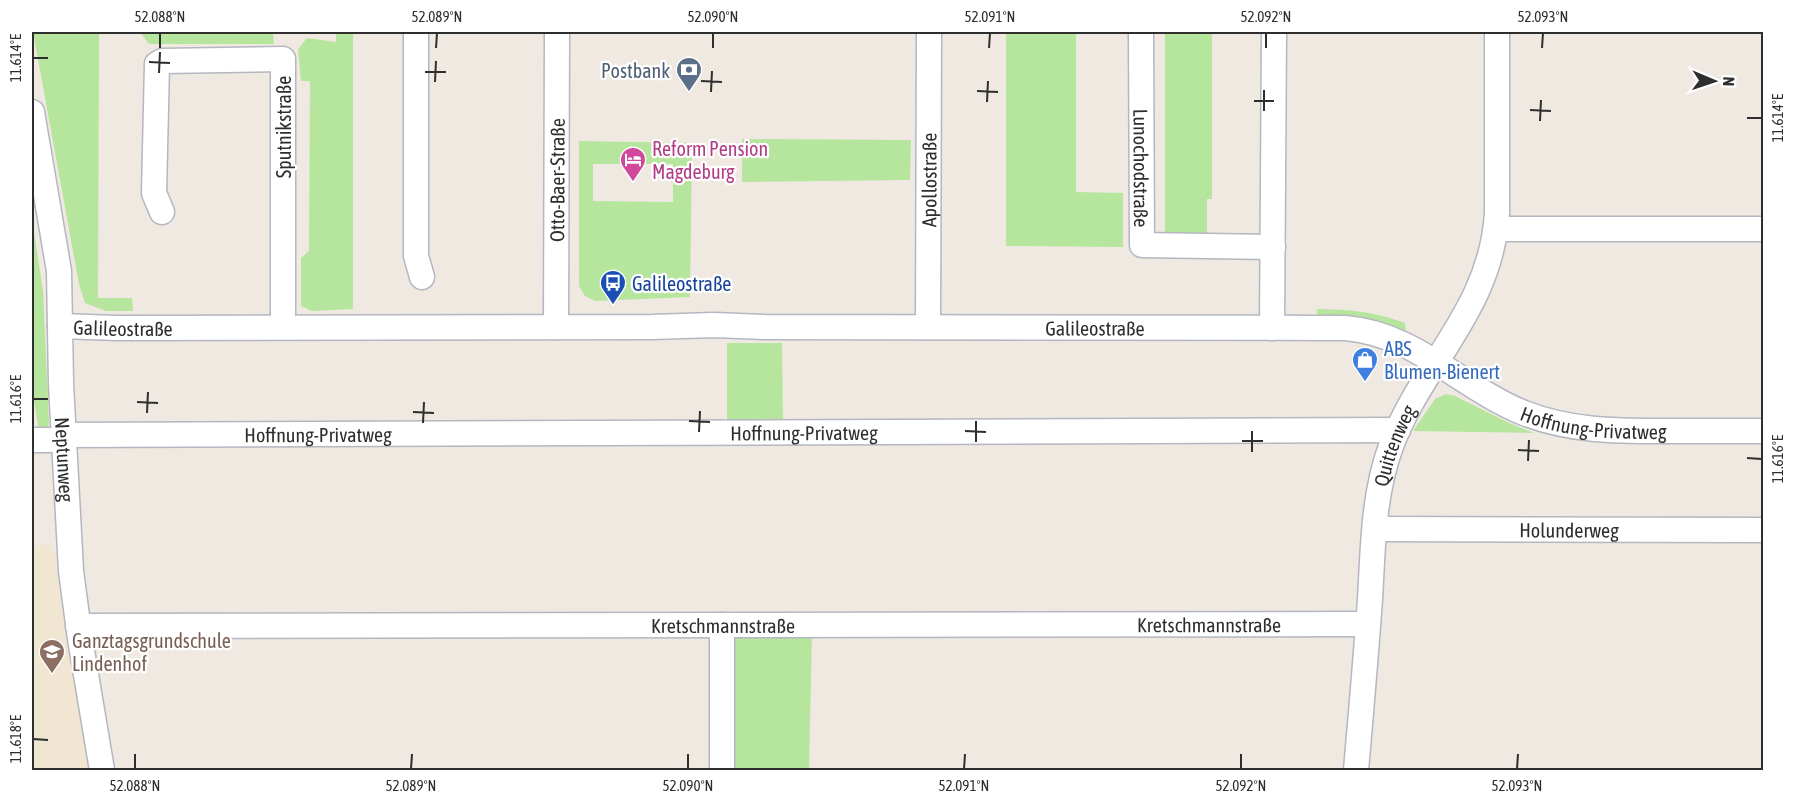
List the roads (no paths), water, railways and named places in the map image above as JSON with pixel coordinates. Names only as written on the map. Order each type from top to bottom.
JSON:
[{"type":"street","points":[[416,32],[416,256],[422,277]]},
{"type":"street","name":"Otto-Baer-Straße","points":[[556,327],[557,32]]},
{"type":"street","name":"Apollostraße","points":[[928,327],[929,32]]},
{"type":"street","name":"Lunochodstraße","points":[[1141,32],[1142,245],[1273,247]]},
{"type":"street","points":[[1272,328],[1274,32]]},
{"type":"street","name":"Quittenweg","points":[[1356,771],[1375,529],[1381,484],[1398,430],[1416,395],[1475,297],[1485,271],[1496,229],[1497,32]]},
{"type":"street","name":"Sputnikstraße","points":[[162,212],[154,193],[157,64],[161,61],[283,59],[283,327]]},
{"type":"street","name":"Neptunweg","points":[[32,112],[42,228],[61,287],[60,326],[71,571],[102,771]]},
{"type":"street","points":[[1496,229],[1764,230]]},
{"type":"street","name":"Galileostraße","points":[[60,326],[108,328],[711,325],[1345,328],[1368,331],[1402,342],[1437,363]]},
{"type":"street","name":"Hoffnung-Privatweg","points":[[1437,363],[1511,407],[1533,417],[1568,427],[1612,431],[1764,430]]},
{"type":"street","name":"Hoffnung-Privatweg","points":[[32,440],[1398,430]]},
{"type":"street","name":"Holunderweg","points":[[1375,529],[1764,530]]},
{"type":"street","name":"Kretschmannstraße","points":[[78,626],[1368,624]]},
{"type":"street","points":[[722,625],[722,771]]},
{"type":"place","name":"Postbank","points":[[689,93]]},
{"type":"place","name":"Reform Pension Magdeburg","points":[[633,183]]},
{"type":"place","name":"Galileostraße","points":[[613,306]]},
{"type":"place","name":"ABS Blumen-Bienert","points":[[1365,383]]},
{"type":"place","name":"Ganztagsgrundschule Lindenhof","points":[[52,675]]}]
